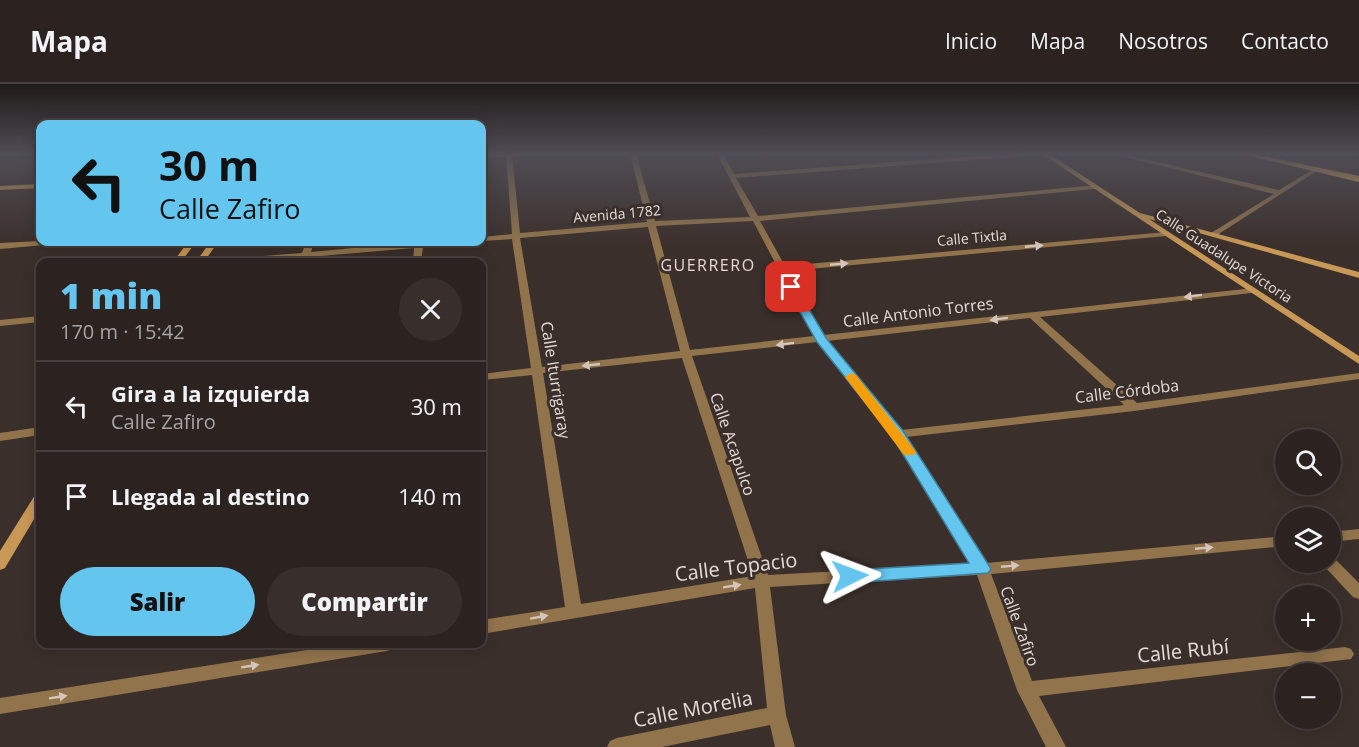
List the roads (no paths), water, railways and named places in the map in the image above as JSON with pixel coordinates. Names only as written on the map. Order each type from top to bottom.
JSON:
[{"type":"street","name":"Calle Iturrigaray","points":[[512,185],[516,236],[574,611]]},
{"type":"street","name":"Calle Acapulco","points":[[641,185],[686,355],[762,581],[777,716],[786,747]]},
{"type":"street","name":"Calle Zafiro","points":[[735,185],[821,340],[898,434],[982,569],[1026,690],[1056,747]]},
{"type":"street","name":"Calle Guadalupe Victoria","points":[[1091,185],[1359,361]]},
{"type":"street","points":[[1246,185],[1280,193]]},
{"type":"street","points":[[1214,235],[1293,185]]},
{"type":"street","points":[[0,189],[36,186]]},
{"type":"street","name":"Avenida 1782","points":[[486,239],[650,224],[755,219],[1094,187]]},
{"type":"street","points":[[1132,212],[1359,275]]},
{"type":"street","name":"Calle Tixtla","points":[[781,269],[1166,234]]},
{"type":"street","points":[[0,246],[36,243]]},
{"type":"street","points":[[311,258],[397,246]]},
{"type":"street","name":"Calle Antonio Torres","points":[[486,377],[1251,290]]},
{"type":"street","points":[[1032,315],[1134,407]]},
{"type":"street","points":[[0,323],[36,319]]},
{"type":"street","name":"Calle Córdoba","points":[[898,434],[1134,407],[1359,376]]},
{"type":"street","points":[[0,436],[36,432]]},
{"type":"street","points":[[0,564],[36,505]]},
{"type":"street","points":[[1341,536],[1359,534]]},
{"type":"street","name":"Calle Topacio","points":[[486,626],[762,581],[982,569],[1275,542]]},
{"type":"street","points":[[1340,573],[1359,593]]},
{"type":"street","points":[[0,706],[355,648]]},
{"type":"street","name":"Calle Rubí","points":[[1026,690],[1345,654]]},
{"type":"street","name":"Calle Morelia","points":[[617,747],[777,716]]},
{"type":"district","name":"GUERRERO","points":[[708,265]]}]
